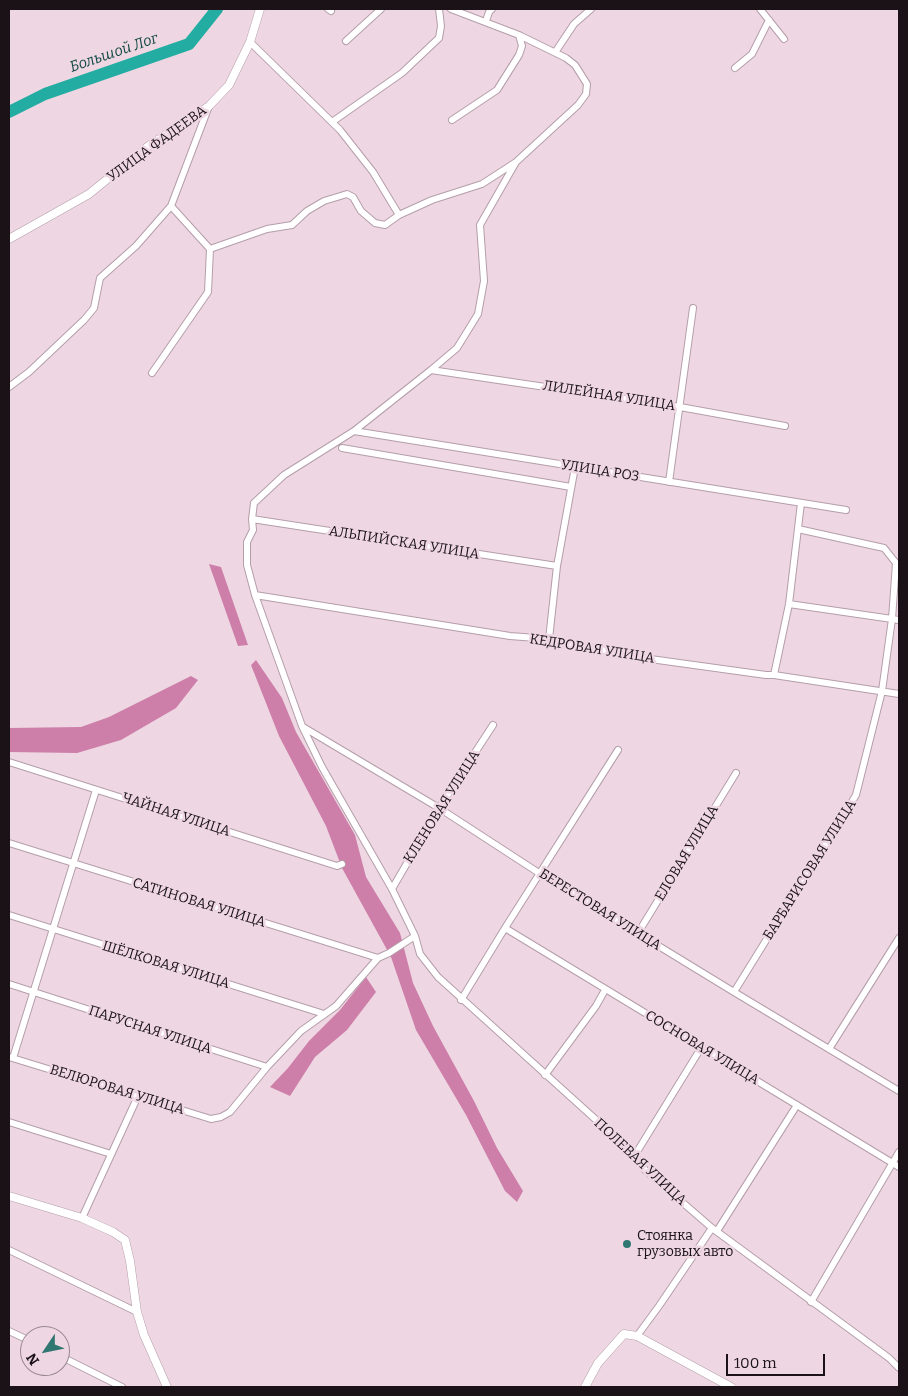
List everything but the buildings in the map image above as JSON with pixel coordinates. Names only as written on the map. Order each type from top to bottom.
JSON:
[{"type":"street","name":"УЛИЦА ФАДЕЕВА","points":[[9,239],[90,194],[147,147],[209,106],[228,85],[250,42],[260,9]]},
{"type":"street","points":[[346,41],[381,9]]},
{"type":"street","points":[[332,122],[402,73],[439,38],[441,26],[439,9]]},
{"type":"street","points":[[210,250],[267,228],[292,225],[307,211],[324,201],[347,194],[353,196],[361,211],[375,223],[385,225],[399,215],[432,200],[482,184],[516,162],[578,105],[586,94],[587,84],[575,65],[556,52],[486,20],[451,9]]},
{"type":"street","points":[[486,20],[492,9]]},
{"type":"street","points":[[556,52],[574,24],[591,9]]},
{"type":"street","points":[[760,9],[784,39]]},
{"type":"street","points":[[735,68],[752,54],[770,20]]},
{"type":"street","points":[[452,120],[497,90],[519,55],[522,46],[519,35]]},
{"type":"street","points":[[250,42],[332,122],[357,150],[399,215]]},
{"type":"street","points":[[9,387],[29,372],[84,320],[94,308],[100,278],[136,246],[171,206],[209,106]]},
{"type":"street","name":"ПОЛЕВАЯ УЛИЦА","points":[[516,162],[480,224],[484,281],[478,314],[457,348],[354,431],[284,475],[254,502],[253,530],[247,542],[247,565],[255,595],[302,726],[322,766],[392,889],[415,936],[420,954],[438,977],[461,1000],[635,1155],[645,1170],[714,1230],[889,1358],[899,1368]]},
{"type":"street","points":[[152,373],[208,292],[210,250],[171,206]]},
{"type":"street","points":[[669,482],[693,308]]},
{"type":"street","name":"ЛИЛЕЙНАЯ УЛИЦА","points":[[431,370],[680,407],[785,426]]},
{"type":"street","name":"УЛИЦА РОЗ","points":[[354,431],[846,510]]},
{"type":"street","name":"УЛИЦА РОЗ","points":[[342,448],[572,488]]},
{"type":"street","points":[[549,638],[557,566],[575,467]]},
{"type":"street","points":[[774,674],[789,604],[801,503]]},
{"type":"street","name":"АЛЬПИЙСКАЯ УЛИЦА","points":[[252,519],[557,566]]},
{"type":"street","name":"БАРБАРИСОВАЯ УЛИЦА","points":[[734,992],[856,795],[882,691],[896,620],[896,563],[884,548],[798,529]]},
{"type":"street","name":"КЕДРОВАЯ УЛИЦА","points":[[255,595],[510,636],[549,638],[636,657],[766,675],[774,674],[899,694]]},
{"type":"street","points":[[789,604],[896,620]]},
{"type":"street","name":"КЛЕНОВАЯ УЛИЦА","points":[[392,889],[439,808],[493,725]]},
{"type":"street","name":"БЕРЕСТОВАЯ УЛИЦА","points":[[302,726],[439,808],[540,873],[734,992],[899,1091]]},
{"type":"street","points":[[461,1000],[504,928],[618,750]]},
{"type":"street","name":"ЧАЙНАЯ УЛИЦА","points":[[9,762],[337,866],[342,864]]},
{"type":"street","name":"ЕЛОВАЯ УЛИЦА","points":[[638,933],[736,773]]},
{"type":"street","points":[[11,1058],[34,992],[96,790]]},
{"type":"street","name":"САТИНОВАЯ УЛИЦА","points":[[9,843],[378,958]]},
{"type":"street","name":"ШЁЛКОВАЯ УЛИЦА","points":[[9,915],[324,1014]]},
{"type":"street","name":"СОСНОВАЯ УЛИЦА","points":[[504,928],[899,1167]]},
{"type":"street","points":[[267,1067],[301,1031],[336,1006],[378,958],[415,936]]},
{"type":"street","points":[[830,1049],[899,938]]},
{"type":"street","name":"ПАРУСНАЯ УЛИЦА","points":[[9,984],[267,1067]]},
{"type":"street","points":[[545,1075],[596,1006],[605,990]]},
{"type":"street","points":[[635,1155],[701,1048]]},
{"type":"street","name":"ВЕЛЮРОВАЯ УЛИЦА","points":[[11,1058],[210,1118],[222,1117],[230,1112],[267,1067]]},
{"type":"street","points":[[82,1218],[138,1096]]},
{"type":"street","points":[[637,1336],[714,1230],[797,1105]]},
{"type":"street","points":[[9,1122],[111,1154]]},
{"type":"street","points":[[810,1302],[899,1152]]},
{"type":"street","points":[[9,1196],[82,1218],[113,1232],[125,1240],[137,1312],[144,1335],[167,1387]]},
{"type":"street","points":[[9,1250],[137,1312]]},
{"type":"street","points":[[586,1387],[598,1363],[624,1334],[637,1336],[730,1387]]},
{"type":"street","points":[[70,1361],[122,1387]]},
{"type":"shaded area","points":[[209,564],[221,567],[248,645],[238,646]]},
{"type":"shaded area","points":[[256,660],[282,698],[296,732],[355,835],[366,877],[400,933],[413,983],[433,1026],[497,1148],[523,1191],[517,1202],[505,1191],[466,1115],[416,1030],[391,957],[342,868],[326,826],[279,736],[251,665]]},
{"type":"shaded area","points":[[191,676],[198,680],[176,708],[121,740],[77,753],[9,752],[9,728],[81,727],[109,717]]},
{"type":"shaded area","points":[[366,977],[376,992],[347,1030],[315,1057],[290,1096],[270,1087],[309,1041],[340,1010]]},
{"type":"waterway","name":"Большой Лог","points":[[9,112],[45,94],[189,44],[217,9]]},
{"type":"place","name":"Стоянка грузовых авто","points":[[627,1244]]}]
